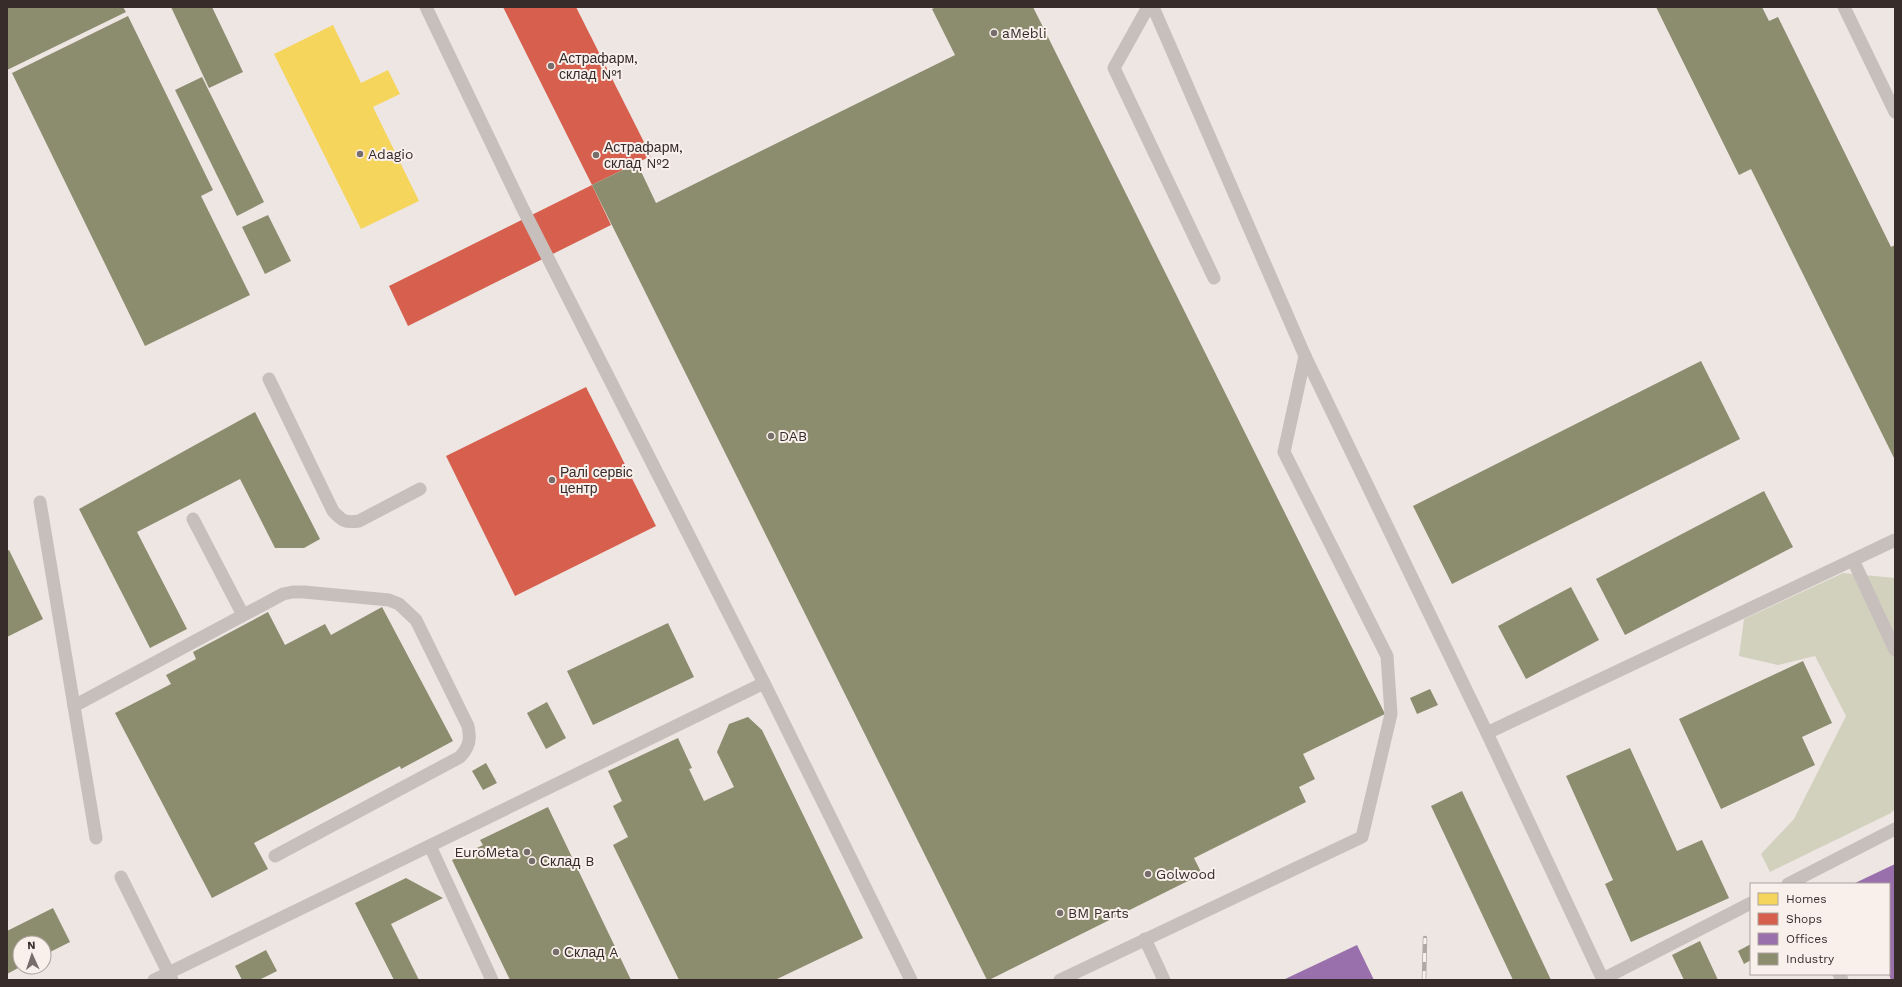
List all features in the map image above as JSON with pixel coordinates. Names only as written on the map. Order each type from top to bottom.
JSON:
[{"type":"lane","points":[[426,7],[522,207],[764,683],[910,980]]},
{"type":"lane","points":[[1148,7],[1114,68],[1214,278]]},
{"type":"lane","points":[[1153,7],[1305,356],[1487,733],[1603,979],[1750,904]]},
{"type":"lane","points":[[1844,7],[1895,112]]},
{"type":"lane","points":[[1060,980],[1362,837],[1392,714],[1387,656],[1284,452],[1305,356]]},
{"type":"lane","points":[[269,379],[333,511],[340,518],[348,522],[359,521],[420,490]]},
{"type":"lane","points":[[40,502],[96,838]]},
{"type":"lane","points":[[193,519],[243,615]]},
{"type":"lane","points":[[1487,733],[1895,540]]},
{"type":"lane","points":[[1853,560],[1895,650]]},
{"type":"lane","points":[[74,706],[274,598],[293,592],[389,600],[399,604],[416,620],[468,726],[471,738],[468,749],[460,757],[275,856]]},
{"type":"lane","points":[[154,980],[171,976],[430,846],[764,683]]},
{"type":"lane","points":[[1792,883],[1895,829]]},
{"type":"lane","points":[[430,846],[492,980]]},
{"type":"lane","points":[[122,877],[171,976]]},
{"type":"lane","points":[[1145,939],[1164,980]]},
{"type":"green space","points":[[1843,573],[1895,578],[1895,809],[1891,813],[1770,872],[1761,854],[1794,819],[1846,716],[1815,656],[1778,665],[1739,656],[1744,619]]},
{"type":"building: Homes","name":"Adagio","points":[[333,25],[361,83],[388,70],[400,94],[373,107],[419,201],[361,229],[274,54]]},
{"type":"building: Shops","points":[[503,7],[576,7],[651,156],[592,185]]},
{"type":"building: Shops","points":[[592,185],[611,225],[408,326],[389,286]]},
{"type":"building: Shops","points":[[586,387],[656,526],[515,596],[446,456]]},
{"type":"building: Offices","points":[[1895,864],[1895,980],[1891,980],[1889,975],[1890,883],[1855,883]]},
{"type":"building: Offices","points":[[1357,945],[1374,980],[1283,980]]},
{"type":"building: Industry","points":[[7,7],[123,7],[126,12],[7,70]]},
{"type":"building: Industry","points":[[171,7],[212,7],[243,72],[209,88]]},
{"type":"building: Industry","points":[[936,7],[1033,7],[1385,714],[1303,754],[1315,779],[1299,787],[1306,802],[1194,858],[1202,874],[989,980],[987,980],[592,185],[637,163],[656,203],[955,55],[932,9]]},
{"type":"building: Industry","points":[[1656,7],[1762,7],[1769,21],[1778,17],[1891,247],[1895,245],[1895,460],[1751,169],[1739,175]]},
{"type":"building: Industry","points":[[128,16],[213,190],[201,196],[250,295],[145,346],[12,73]]},
{"type":"building: Industry","points":[[202,77],[264,202],[237,216],[175,90]]},
{"type":"building: Industry","points":[[268,215],[291,261],[265,274],[242,227]]},
{"type":"building: Industry","points":[[1701,361],[1740,439],[1452,584],[1413,506]]},
{"type":"building: Industry","points":[[255,412],[320,539],[304,548],[275,548],[240,479],[137,532],[187,629],[150,648],[79,509]]},
{"type":"building: Industry","points":[[1764,491],[1793,547],[1625,635],[1596,579]]},
{"type":"building: Industry","points":[[9,550],[43,619],[7,637],[7,551]]},
{"type":"building: Industry","points":[[1571,587],[1599,640],[1526,679],[1498,626]]},
{"type":"building: Industry","points":[[382,607],[453,741],[401,769],[400,766],[254,843],[268,869],[212,898],[115,713],[171,684],[166,675],[196,659],[193,652],[268,612],[285,645],[325,624],[331,635]]},
{"type":"building: Industry","points":[[668,623],[694,677],[593,725],[567,671]]},
{"type":"building: Industry","points":[[1803,661],[1832,723],[1802,737],[1815,765],[1721,809],[1679,719]]},
{"type":"building: Industry","points":[[1430,689],[1438,705],[1417,714],[1410,698]]},
{"type":"building: Industry","points":[[547,702],[566,738],[546,749],[527,713]]},
{"type":"building: Industry","points":[[748,717],[762,730],[863,938],[775,980],[679,980],[613,845],[628,837],[613,806],[622,801],[608,771],[678,738],[692,768],[689,769],[704,801],[734,787],[717,752],[729,724]]},
{"type":"building: Industry","points":[[1630,748],[1677,851],[1702,840],[1729,898],[1631,942],[1605,884],[1613,880],[1566,776]]},
{"type":"building: Industry","points":[[486,763],[497,783],[483,790],[472,771]]},
{"type":"building: Industry","points":[[1462,791],[1551,980],[1513,980],[1431,806]]},
{"type":"building: Industry","points":[[548,807],[631,980],[510,980],[452,860],[483,845],[480,840]]},
{"type":"building: Industry","points":[[406,878],[443,898],[391,924],[419,980],[394,980],[355,903]]},
{"type":"building: Industry","points":[[53,908],[70,942],[52,951],[52,935],[12,935],[12,971],[7,974],[7,931]]},
{"type":"building: Industry","points":[[1700,941],[1718,980],[1684,980],[1672,955]]},
{"type":"building: Industry","points":[[1750,945],[1750,961],[1744,964],[1738,951]]},
{"type":"building: Industry","points":[[266,950],[277,971],[259,980],[242,980],[235,966]]},
{"type":"railway","points":[[1424,980],[1425,938]]},
{"type":"place","name":"aMebli","points":[[994,33]]},
{"type":"place","name":"Астрафарм, склад №1","points":[[551,66]]},
{"type":"place","name":"Adagio","points":[[360,154]]},
{"type":"place","name":"Астрафарм, склад №2","points":[[596,155]]},
{"type":"place","name":"DAB","points":[[771,436]]},
{"type":"place","name":"Ралі сервіс центр","points":[[552,480]]},
{"type":"place","name":"EuroMeta","points":[[527,852]]},
{"type":"place","name":"Склад B","points":[[532,861]]},
{"type":"place","name":"Golwood","points":[[1148,874]]},
{"type":"place","name":"BM Parts","points":[[1060,913]]},
{"type":"place","name":"Склад A","points":[[556,952]]}]
